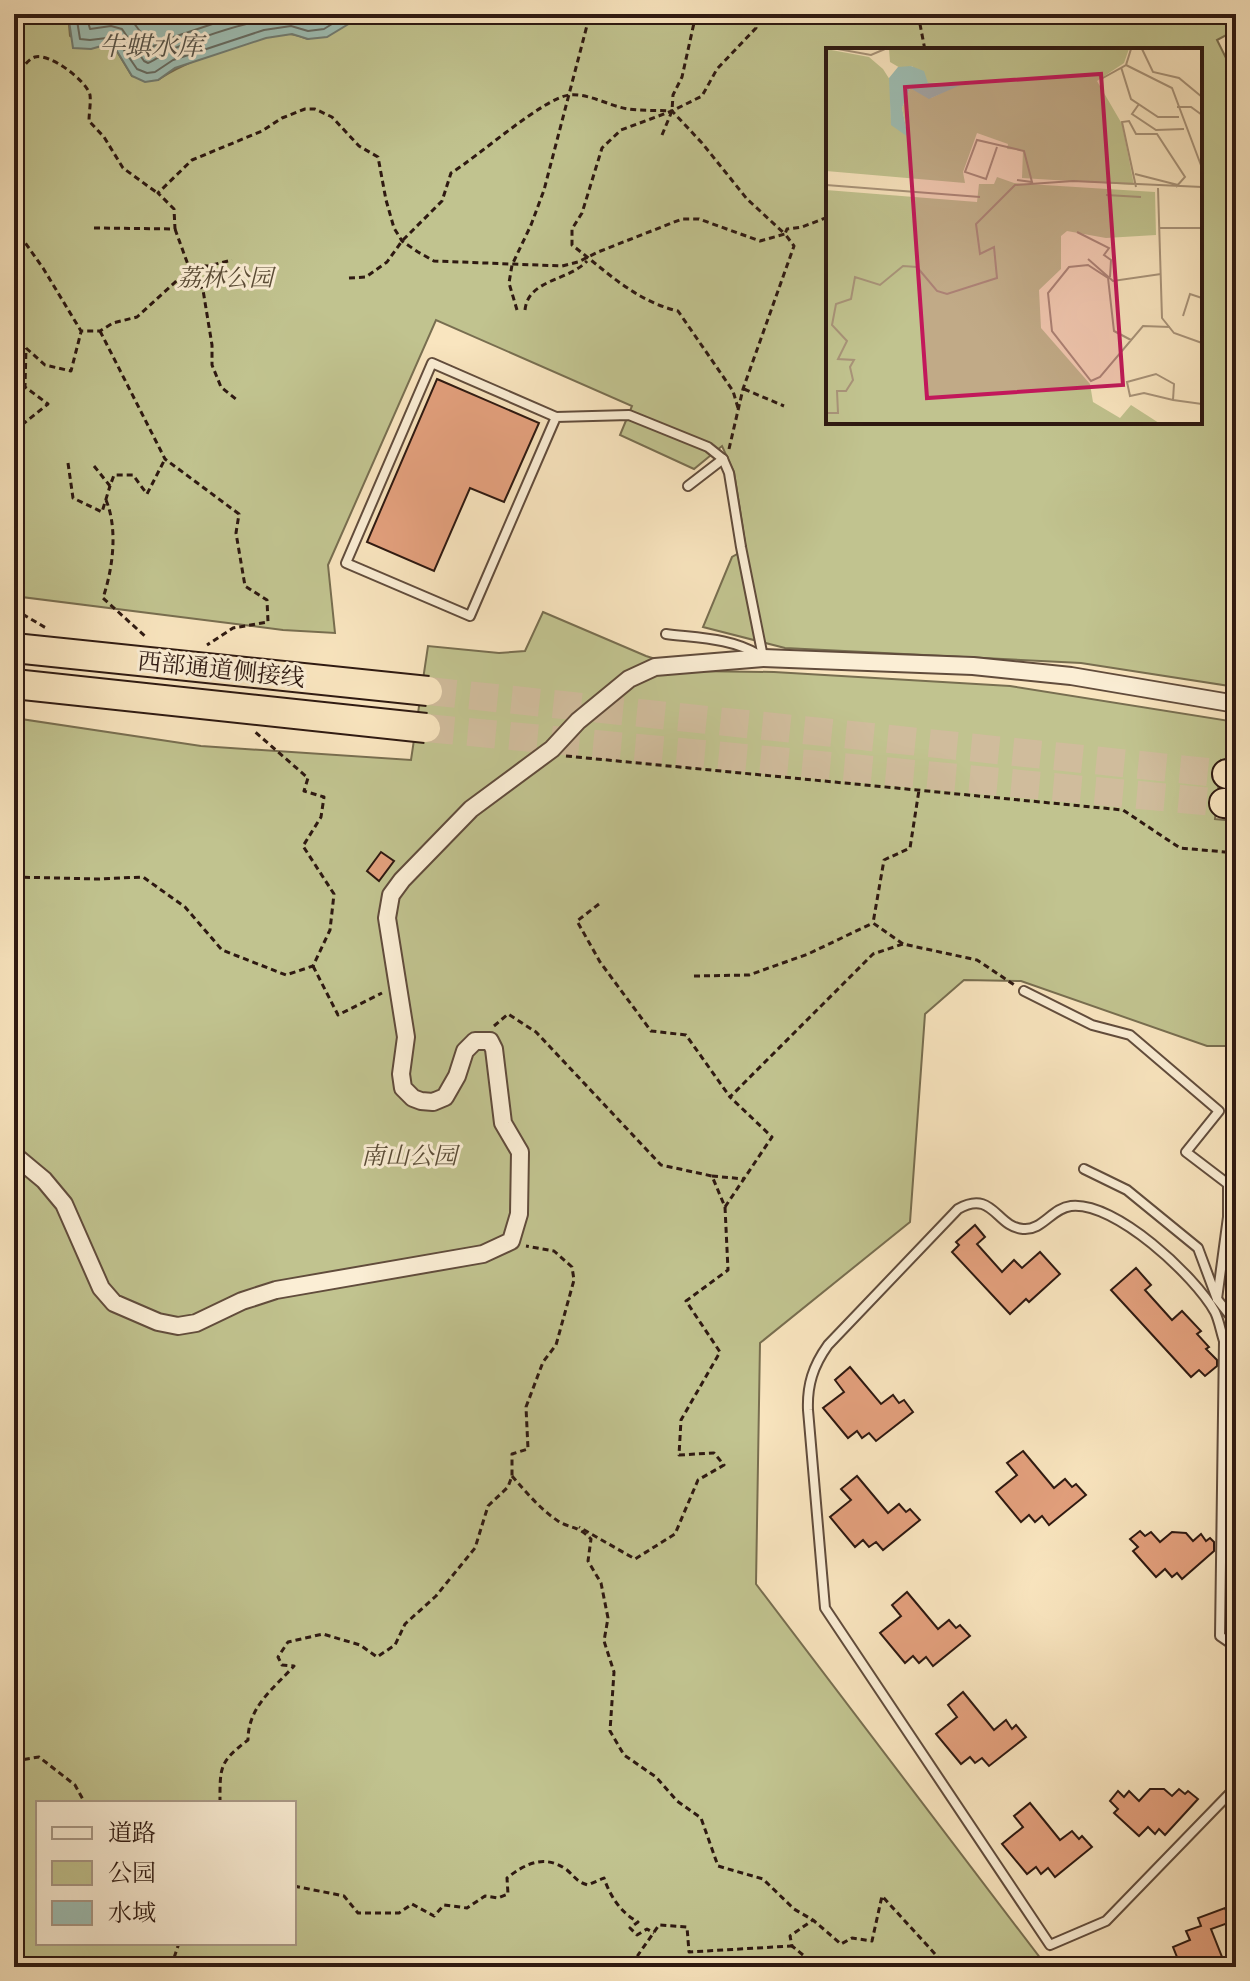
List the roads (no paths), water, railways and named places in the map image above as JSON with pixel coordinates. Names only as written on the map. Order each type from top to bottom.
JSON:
[{"type":"highway","name":"西部通道侧接线","points":[[14,648],[428,691]]},
{"type":"highway","name":"西部通道侧接线","points":[[14,684],[426,728]]},
{"type":"street","points":[[14,1155],[44,1180],[64,1204],[101,1288],[114,1303],[158,1322],[178,1326],[196,1323],[242,1301],[276,1290],[483,1254],[511,1241],[519,1214],[520,1152],[503,1123],[494,1049],[490,1041],[475,1041],[465,1051],[457,1076],[445,1097],[433,1102],[413,1098],[403,1088],[401,1074],[406,1037],[387,918],[391,895],[471,809],[545,754],[578,721],[629,679],[655,667],[763,658],[1022,670],[1236,704]]},
{"type":"lane","points":[[556,417],[470,616],[346,563],[432,363],[556,417],[629,415],[708,447],[723,459],[729,473],[763,658]]},
{"type":"lane","points":[[688,486],[723,459]]},
{"type":"lane","points":[[666,634],[744,646],[763,658]]},
{"type":"lane","points":[[1024,991],[1092,1025],[1130,1035],[1219,1111],[1186,1152],[1228,1184],[1228,1217],[1217,1299]]},
{"type":"lane","points":[[1084,1169],[1127,1190],[1198,1248],[1217,1299],[1232,1318],[1236,1318]]},
{"type":"lane","points":[[1236,1647],[1220,1636],[1224,1341],[1216,1314],[1190,1279],[1167,1256],[1142,1236],[1085,1206],[1069,1206],[1055,1211],[1035,1228],[1024,1230],[1013,1227],[987,1206],[972,1204],[958,1209],[828,1345],[809,1382],[808,1410],[825,1608],[1050,1945],[1106,1921],[1236,1787]]},
{"type":"water","name":"牛蜞水库","points":[[68,14],[365,14],[327,37],[308,39],[292,34],[266,38],[175,68],[158,80],[145,82],[132,76],[112,43],[91,49],[73,48]]},
{"type":"tunnel","points":[[428,691],[1227,774]]},
{"type":"tunnel","points":[[426,728],[1224,803]]},
{"type":"park label","name":"荔林公园","points":[[225,278]]},
{"type":"park label","name":"南山公园","points":[[409,1156]]}]
